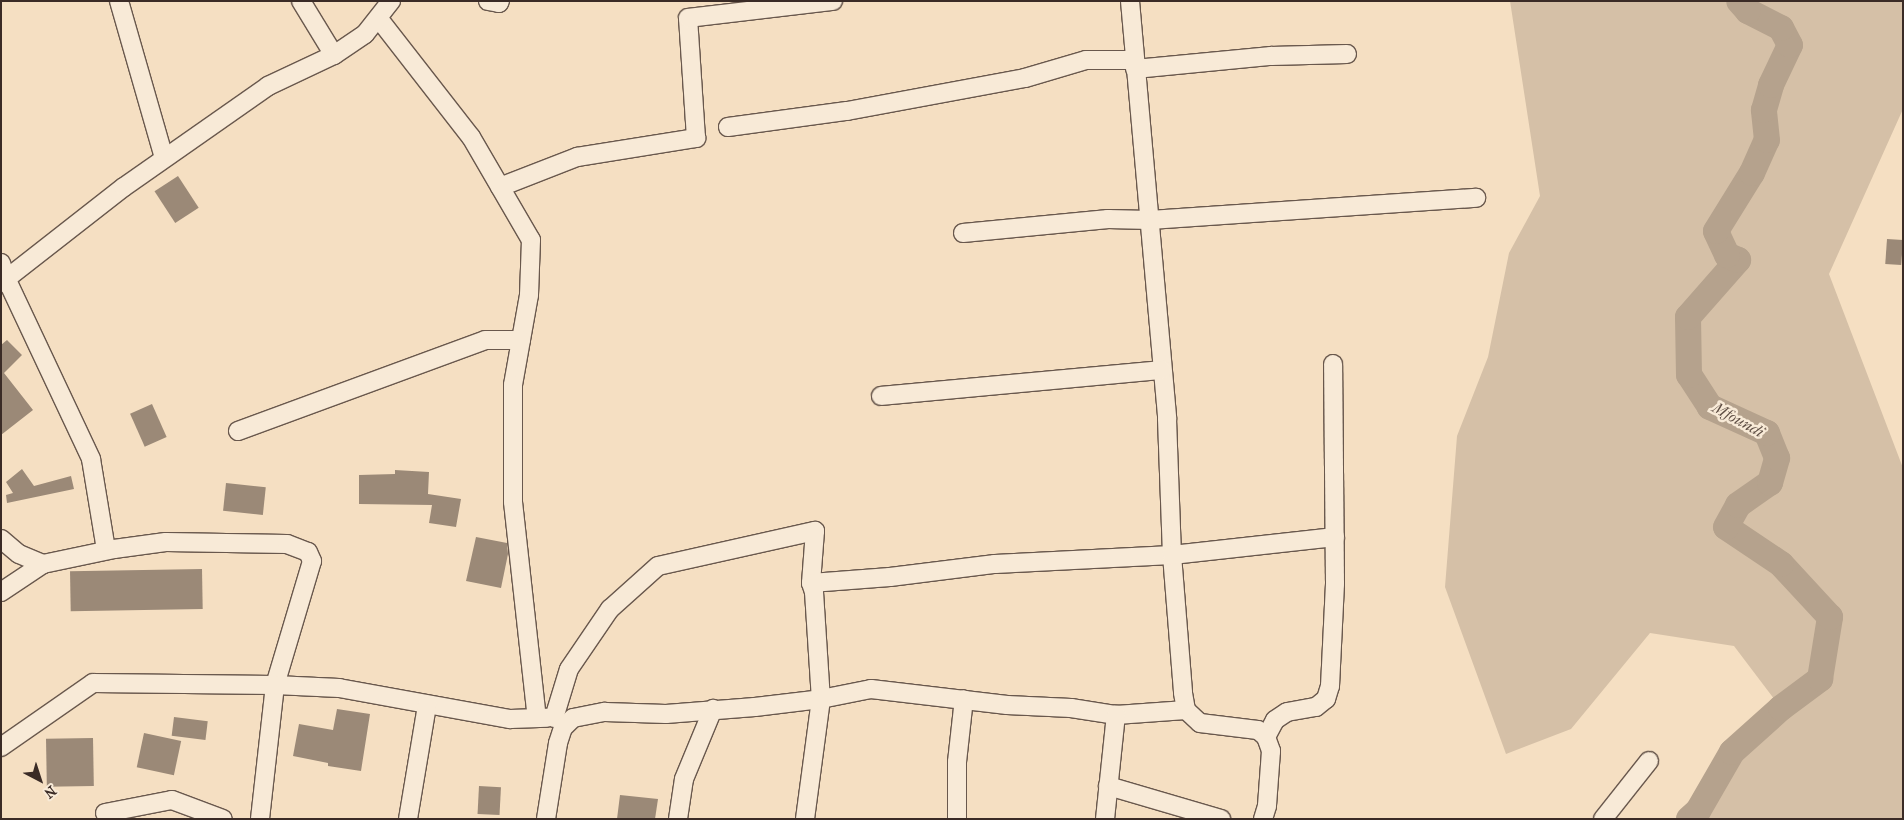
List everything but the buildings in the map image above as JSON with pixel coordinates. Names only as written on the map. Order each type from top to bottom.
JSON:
[{"type":"street","points":[[119,1],[164,158]]},
{"type":"street","points":[[301,1],[334,55]]},
{"type":"street","points":[[106,550],[91,459],[3,275],[164,158],[268,86],[334,55],[365,34],[379,19],[391,1]]},
{"type":"street","points":[[488,1],[500,3],[500,1]]},
{"type":"street","points":[[500,187],[577,157],[696,138],[688,18],[833,1]]},
{"type":"street","points":[[1130,1],[1134,64],[1167,419],[1172,556],[1183,693],[1186,710],[1200,723],[1258,730],[1266,737],[1271,750],[1267,806],[1263,819]]},
{"type":"street","points":[[379,19],[471,137],[531,240],[529,294],[513,385],[513,502],[546,718]]},
{"type":"street","points":[[728,127],[847,111],[1025,78],[1086,60],[1134,64],[1270,56],[1347,54]]},
{"type":"street","points":[[963,233],[1108,220],[1150,220],[1476,198]]},
{"type":"street","points":[[238,431],[484,340],[521,340]]},
{"type":"street","points":[[1266,737],[1275,720],[1287,712],[1316,707],[1326,699],[1330,686],[1335,537],[1333,364]]},
{"type":"street","points":[[881,396],[1162,370]]},
{"type":"street","points":[[546,718],[570,669],[610,609],[658,566],[816,530],[812,583],[821,699],[805,819]]},
{"type":"street","points":[[812,583],[890,577],[995,564],[1172,556],[1335,537]]},
{"type":"street","points":[[1,539],[19,554],[43,564]]},
{"type":"street","points":[[1,592],[43,564],[106,550],[166,542],[287,544],[308,552],[312,561],[275,685],[260,819]]},
{"type":"street","points":[[1,747],[93,682],[339,688],[510,719],[573,718],[605,712],[666,714],[755,707],[821,699],[871,689],[1007,704],[1071,708],[1116,715],[1186,710]]},
{"type":"street","points":[[957,819],[957,762],[964,699]]},
{"type":"street","points":[[408,819],[427,705]]},
{"type":"street","points":[[678,819],[684,778],[713,709]]},
{"type":"street","points":[[1105,819],[1116,715]]},
{"type":"street","points":[[546,819],[558,743],[563,728],[573,718]]},
{"type":"street","points":[[1603,819],[1649,761]]},
{"type":"street","points":[[1108,786],[1221,819]]},
{"type":"street","points":[[105,813],[172,800],[223,819]]},
{"type":"shaded area","points":[[1510,1],[1903,1],[1903,109],[1829,274],[1903,468],[1903,819],[1689,819],[1698,810],[1732,752],[1781,708],[1734,646],[1650,633],[1571,729],[1506,754],[1445,587],[1457,436],[1488,357],[1509,253],[1540,196]]},
{"type":"waterway","name":"Mfoundi","points":[[1689,819],[1698,811],[1732,752],[1781,708],[1820,679],[1830,617],[1781,564],[1726,527],[1738,505],[1770,483],[1777,458],[1767,433],[1710,407],[1689,375],[1688,317],[1738,260],[1727,255],[1716,231],[1752,173],[1767,140],[1764,110],[1771,85],[1790,45],[1781,28],[1748,11],[1739,1]]}]
